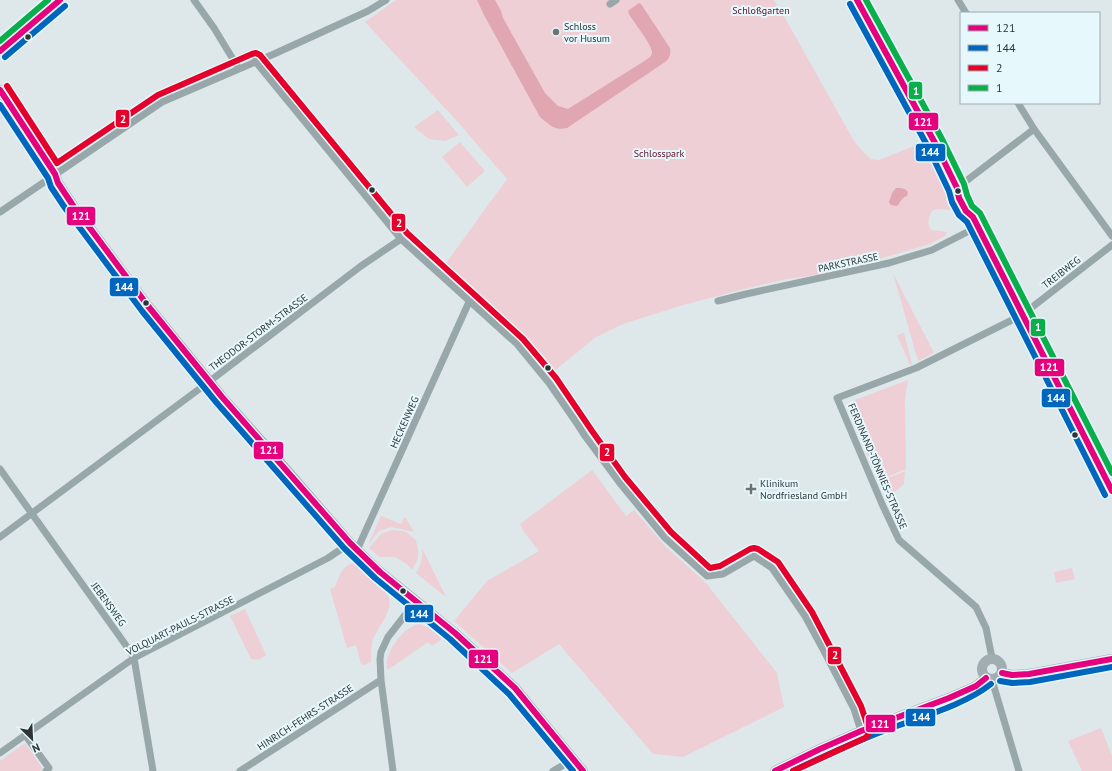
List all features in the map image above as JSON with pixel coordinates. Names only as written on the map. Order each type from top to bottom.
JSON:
[{"type":"main road","points":[[0,90],[55,174],[58,183],[72,204],[145,302],[222,397],[272,452],[354,547],[380,572],[455,633],[515,688],[583,771]]},
{"type":"main road","points":[[775,771],[861,731],[949,698],[989,679],[998,677],[1002,673],[1003,669],[1001,663],[992,658],[983,663],[981,669],[983,674],[989,679]]},
{"type":"main road","points":[[1002,673],[1012,675],[1029,674],[1112,659]]},
{"type":"street","points":[[0,51],[60,0]]},
{"type":"street","points":[[194,0],[214,28],[238,69]]},
{"type":"street","points":[[0,212],[162,102],[274,54],[368,11],[386,0]]},
{"type":"street","points":[[857,0],[936,143],[957,188],[959,198],[966,211],[973,217],[1112,491]]},
{"type":"street","points":[[958,0],[965,12]]},
{"type":"street","points":[[255,61],[402,239],[469,302],[517,344],[549,383],[600,458],[665,538],[707,576],[723,574],[754,556],[772,568],[805,616],[854,709],[861,731]]},
{"type":"street","points":[[1019,104],[1034,130],[1112,236]]},
{"type":"street","points":[[957,188],[1034,130]]},
{"type":"street","name":"PARKSTRASSE","points":[[718,301],[889,263],[932,250],[977,226]]},
{"type":"street","name":"THEODOR-STORM-STRASSE","points":[[0,537],[210,381],[361,266],[402,239]]},
{"type":"street","name":"TREIBWEG","points":[[1022,315],[1112,244]]},
{"type":"street","name":"HECKENWEG","points":[[354,547],[469,302]]},
{"type":"street","name":"FERDINAND-TÖNNIES-STRASSE","points":[[992,658],[986,628],[976,607],[899,540],[837,398],[916,368],[1022,315]]},
{"type":"street","name":"JEBENSWEG","points":[[0,469],[134,658],[153,771]]},
{"type":"street","name":"VOLQUART-PAULS-STRASSE","points":[[0,753],[134,658],[328,558],[354,547]]},
{"type":"street","points":[[393,771],[381,680],[380,659],[381,652],[388,637],[416,601]]},
{"type":"street","points":[[989,679],[1019,771]]},
{"type":"street","name":"HINRICH-FEHRS-STRASSE","points":[[240,771],[381,680]]},
{"type":"street","points":[[25,735],[49,768],[46,771]]},
{"type":"street","points":[[553,771],[574,759]]},
{"type":"green space","name":"Schlosspark","points":[[396,0],[774,0],[854,141],[864,153],[871,159],[879,160],[927,141],[939,166],[947,202],[951,210],[937,209],[932,211],[928,220],[929,225],[931,230],[947,232],[945,236],[930,244],[831,273],[787,279],[744,289],[683,305],[623,324],[596,337],[553,372],[524,336],[446,263],[507,179],[456,120],[365,22]]},
{"type":"green space","points":[[438,110],[459,135],[445,141],[429,139],[414,127]]},
{"type":"green space","points":[[460,142],[485,171],[467,187],[442,157]]},
{"type":"green space","points":[[893,273],[934,353],[918,361]]},
{"type":"green space","points":[[904,333],[912,364],[910,365],[897,335]]},
{"type":"green space","points":[[908,380],[905,398],[906,469],[879,480],[849,413],[849,405],[855,400]]},
{"type":"green space","points":[[592,470],[626,516],[634,510],[666,547],[706,583],[777,673],[784,707],[683,757],[653,754],[559,644],[512,673],[454,621],[487,581],[539,551],[524,532],[520,524]]},
{"type":"green space","points":[[905,471],[904,484],[888,497],[881,481]]},
{"type":"green space","points":[[381,516],[401,524],[404,518],[406,518],[414,532],[392,527],[379,531],[368,545]]},
{"type":"green space","points":[[393,530],[406,532],[416,540],[418,555],[412,570],[407,564],[395,557],[380,557],[369,548],[381,534]]},
{"type":"green space","points":[[422,548],[446,597],[416,573],[421,561]]},
{"type":"green space","points":[[351,564],[357,566],[387,594],[389,600],[387,612],[372,643],[371,662],[364,665],[361,664],[356,645],[347,648],[330,589],[335,587],[342,570]]},
{"type":"green space","points":[[1072,568],[1075,579],[1056,583],[1054,572]]},
{"type":"green space","points":[[245,609],[266,655],[263,658],[255,660],[251,659],[230,616]]},
{"type":"green space","points":[[419,624],[428,627],[442,639],[432,646],[428,642],[387,669],[388,656],[396,642],[407,630]]},
{"type":"green space","points":[[1101,728],[1112,756],[1112,771],[1082,771],[1068,741]]},
{"type":"green space","points":[[25,743],[43,769],[40,771],[0,771],[0,761]]},
{"type":"shaded area","points":[[477,0],[495,0],[503,18],[545,93],[558,106],[568,109],[651,56],[652,53],[649,44],[628,12],[639,3],[670,48],[670,56],[665,62],[567,128],[555,128],[540,117]]},
{"type":"shaded area","points":[[896,188],[903,188],[908,192],[907,196],[902,199],[897,206],[891,205],[889,202],[892,193]]},
{"type":"transit line","name":"1","points":[[0,41],[48,0]]},
{"type":"transit line","name":"121","points":[[0,51],[60,0]]},
{"type":"transit line","name":"121","points":[[857,0],[935,143],[957,188],[959,198],[966,211],[973,217],[1112,491]]},
{"type":"transit line","name":"1","points":[[866,0],[942,139],[964,184],[972,206],[980,213],[1112,473]]},
{"type":"transit line","name":"144","points":[[850,4],[928,147],[949,191],[952,202],[959,215],[967,222],[1105,495]]},
{"type":"transit line","name":"144","points":[[5,57],[65,6]]},
{"type":"transit line","name":"2","points":[[7,86],[57,163],[158,95],[252,54],[256,53],[260,55],[407,233],[523,339],[556,378],[625,477],[671,532],[710,568],[720,566],[754,548],[778,562],[812,612],[861,706],[869,730],[868,735],[865,738],[793,771]]},
{"type":"transit line","name":"121","points":[[0,90],[55,174],[58,183],[72,204],[148,306],[222,397],[350,543],[380,572],[455,633],[515,688],[583,771]]},
{"type":"transit line","name":"144","points":[[0,105],[48,178],[51,187],[65,208],[142,311],[216,402],[344,548],[375,578],[450,639],[509,694],[573,771]]},
{"type":"transit line","name":"121","points":[[1002,673],[1012,675],[1029,674],[1112,659]]},
{"type":"transit line","name":"144","points":[[1000,681],[1012,683],[1030,682],[1112,667]]},
{"type":"transit line","name":"121","points":[[775,771],[861,731],[949,698],[976,686],[986,678]]},
{"type":"transit line","name":"144","points":[[793,771],[868,737],[970,698],[991,684]]},
{"type":"place","name":"Schloss vor Husum","points":[[556,32]]},
{"type":"place","name":"Klinikum Nordfriesland GmbH","points":[[751,489]]},
{"type":"park label","name":"Schloßgarten","points":[[761,10]]}]
